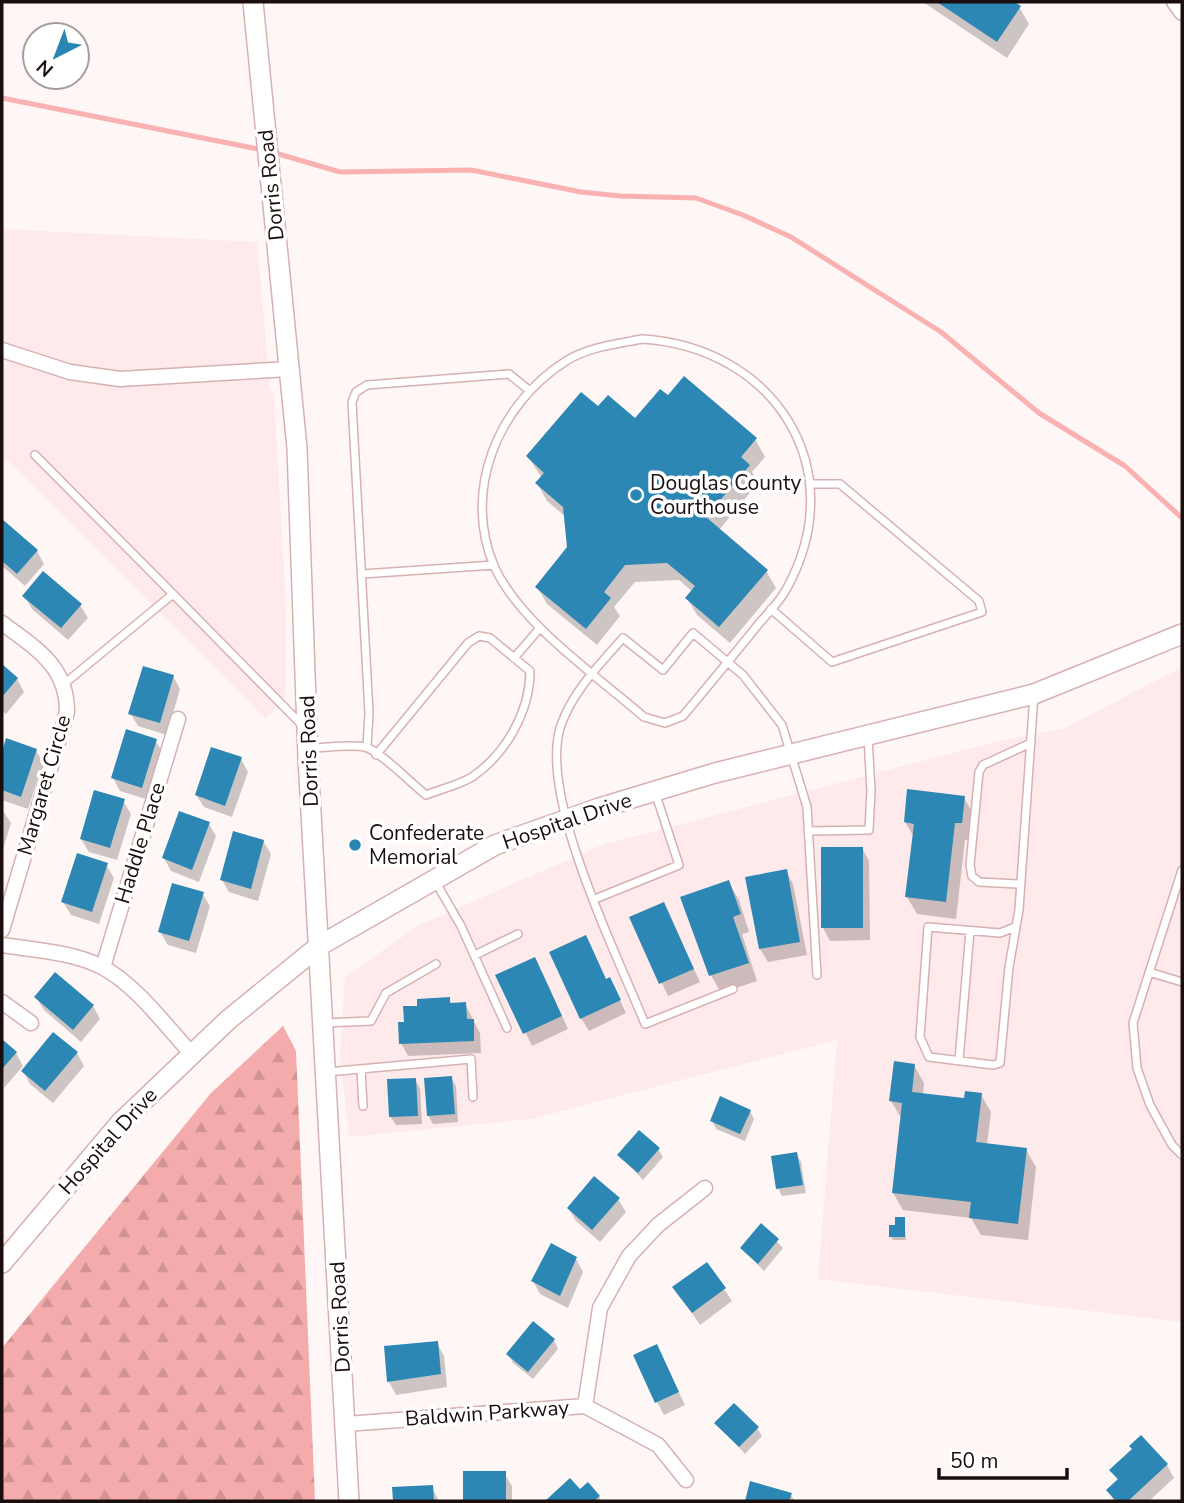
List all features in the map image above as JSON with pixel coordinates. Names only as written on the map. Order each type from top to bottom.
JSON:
[{"type":"street","points":[[241,2],[254,10]]},
{"type":"street","points":[[1174,2],[1182,13]]},
{"type":"street","name":"Dorris Road","points":[[254,10],[298,448],[308,739],[349,1501]]},
{"type":"street","points":[[2,350],[70,372],[120,379],[289,369]]},
{"type":"street","name":"Margaret Circle","points":[[2,623],[56,668],[67,691],[67,712],[2,930]]},
{"type":"street","name":"Hospital Drive","points":[[2,1263],[120,1123],[191,1053],[319,946],[495,845],[655,791],[1034,694],[1181,638]]},
{"type":"street","name":"Haddle Place","points":[[103,967],[178,719]]},
{"type":"street","points":[[2,945],[78,958],[103,967],[152,1010],[191,1053]]},
{"type":"street","points":[[2,1002],[31,1023]]},
{"type":"street","points":[[584,1406],[600,1308],[629,1256],[658,1225],[705,1188]]},
{"type":"street","name":"Baldwin Parkway","points":[[346,1424],[584,1406],[658,1445],[686,1480]]},
{"type":"lane","points":[[642,339],[673,341],[727,362],[754,379],[776,400],[802,448],[810,484],[810,513],[801,558],[786,590],[683,716],[665,723],[644,717],[526,615],[494,565],[482,506],[487,466],[496,439],[516,404],[567,359],[603,346],[642,339]]},
{"type":"lane","points":[[367,747],[369,713],[352,402],[356,392],[367,385],[509,374],[530,391]]},
{"type":"lane","points":[[35,455],[173,594],[308,739],[367,747],[376,755],[426,795],[471,777],[493,758],[517,726],[530,692],[530,671],[490,638],[479,636],[468,643],[376,755]]},
{"type":"lane","points":[[771,609],[832,662],[982,612],[979,601],[840,484],[810,484]]},
{"type":"lane","points":[[362,574],[494,565]]},
{"type":"lane","points":[[64,684],[173,594]]},
{"type":"lane","points":[[514,658],[540,628]]},
{"type":"lane","points":[[733,989],[645,1024],[565,820],[555,756],[561,725],[593,673],[623,638],[663,670],[694,633],[766,701],[782,725],[807,807],[817,975]]},
{"type":"lane","points":[[1015,927],[1000,933],[928,927],[920,1037],[929,1056],[993,1065],[1000,1063],[1020,884],[1034,694]]},
{"type":"lane","points":[[808,831],[869,830],[871,791],[868,736]]},
{"type":"lane","points":[[1020,884],[979,881],[972,876],[970,865],[979,772],[983,765],[1031,743]]},
{"type":"lane","points":[[595,899],[679,865],[655,791]]},
{"type":"lane","points":[[1181,1150],[1150,1105],[1137,1068],[1133,1023],[1182,870]]},
{"type":"lane","points":[[435,880],[475,955],[507,1028]]},
{"type":"lane","points":[[959,1060],[970,931]]},
{"type":"lane","points":[[475,955],[518,934]]},
{"type":"lane","points":[[324,1023],[372,1021],[386,993],[436,964]]},
{"type":"lane","points":[[1149,972],[1182,982]]},
{"type":"lane","points":[[326,1072],[471,1059],[473,1097]]},
{"type":"lane","points":[[361,1069],[363,1106]]},
{"type":"shaded area","points":[[2,229],[257,242],[270,389],[274,394],[286,607],[286,695],[266,719],[8,460],[2,466]]},
{"type":"shaded area","points":[[1182,667],[1182,1322],[818,1279],[837,1040],[531,1119],[349,1137],[340,1056],[345,977],[419,925],[602,845],[1002,740],[1063,729]]},
{"type":"green space","points":[[283,1026],[296,1051],[315,1501],[2,1501],[2,1348],[211,1093]]},
{"type":"building","points":[[937,2],[1015,2],[1021,6],[997,42]]},
{"type":"building","name":"Douglas County Courthouse","points":[[684,376],[757,438],[741,457],[750,465],[706,517],[768,570],[719,627],[685,598],[695,586],[667,563],[625,565],[604,592],[611,598],[586,629],[535,587],[567,547],[563,507],[535,483],[544,473],[526,456],[581,392],[598,406],[608,395],[635,418],[660,389],[668,395]]},
{"type":"building","points":[[2,519],[38,550],[17,574],[2,561]]},
{"type":"building","points":[[43,571],[82,604],[61,628],[22,596]]},
{"type":"building","points":[[2,664],[18,678],[2,697]]},
{"type":"building","points":[[143,666],[174,675],[160,723],[128,714]]},
{"type":"building","points":[[126,729],[157,739],[142,788],[111,778]]},
{"type":"building","points":[[6,738],[37,749],[21,797],[2,790],[2,752]]},
{"type":"building","points":[[211,747],[242,757],[225,806],[195,795]]},
{"type":"building","points":[[907,789],[965,796],[962,823],[955,823],[946,902],[905,897],[914,824],[904,822]]},
{"type":"building","points":[[94,790],[125,799],[110,848],[80,839]]},
{"type":"building","points":[[179,811],[210,822],[192,870],[162,858]]},
{"type":"building","points":[[233,831],[264,840],[251,889],[220,880]]},
{"type":"building","points":[[821,847],[863,847],[863,928],[821,928]]},
{"type":"building","points":[[77,853],[108,863],[92,912],[61,902]]},
{"type":"building","points":[[787,869],[800,942],[759,949],[745,877]]},
{"type":"building","points":[[729,880],[741,914],[733,917],[749,963],[709,976],[680,897]]},
{"type":"building","points":[[172,883],[204,892],[189,941],[158,932]]},
{"type":"building","points":[[664,902],[694,969],[659,984],[629,917]]},
{"type":"building","points":[[586,935],[606,979],[610,977],[621,1000],[580,1019],[549,952]]},
{"type":"building","points":[[535,957],[562,1016],[523,1034],[495,975]]},
{"type":"building","points":[[55,972],[94,1005],[73,1030],[34,997]]},
{"type":"building","points":[[450,997],[450,1003],[466,1002],[467,1019],[474,1019],[474,1041],[399,1044],[398,1022],[404,1022],[403,1006],[417,1006],[417,999]]},
{"type":"building","points":[[53,1032],[78,1052],[45,1091],[21,1071]]},
{"type":"building","points":[[2,1039],[17,1052],[2,1069]]},
{"type":"building","points":[[894,1061],[915,1064],[912,1092],[964,1098],[965,1091],[982,1093],[976,1142],[1027,1148],[1018,1224],[969,1218],[971,1202],[892,1193],[902,1103],[889,1101]]},
{"type":"building","points":[[452,1076],[455,1114],[427,1116],[424,1078]]},
{"type":"building","points":[[416,1078],[418,1116],[389,1117],[387,1079]]},
{"type":"building","points":[[720,1096],[751,1110],[740,1134],[710,1121]]},
{"type":"building","points":[[639,1130],[660,1148],[638,1173],[617,1155]]},
{"type":"building","points":[[797,1152],[803,1185],[776,1189],[771,1156]]},
{"type":"building","points":[[594,1176],[620,1198],[592,1230],[567,1208]]},
{"type":"building","points":[[895,1217],[905,1217],[905,1237],[889,1237],[889,1225],[895,1225]]},
{"type":"building","points":[[761,1223],[779,1239],[758,1264],[740,1248]]},
{"type":"building","points":[[551,1243],[577,1257],[560,1296],[531,1281]]},
{"type":"building","points":[[707,1262],[726,1288],[692,1313],[672,1287]]},
{"type":"building","points":[[533,1321],[555,1339],[528,1372],[506,1354]]},
{"type":"building","points":[[438,1341],[441,1374],[387,1382],[384,1346]]},
{"type":"building","points":[[657,1344],[679,1392],[655,1403],[633,1355]]},
{"type":"building","points":[[734,1403],[759,1427],[739,1447],[714,1423]]},
{"type":"building","points":[[1141,1435],[1168,1464],[1128,1501],[1116,1501],[1106,1490],[1118,1479],[1109,1470],[1132,1449],[1129,1446]]},
{"type":"building","points":[[463,1471],[506,1471],[506,1501],[463,1501]]},
{"type":"building","points":[[570,1478],[580,1489],[588,1482],[600,1496],[594,1501],[545,1501]]},
{"type":"building","points":[[750,1481],[792,1493],[789,1501],[745,1501]]},
{"type":"building","points":[[433,1485],[434,1501],[393,1501],[392,1487]]},
{"type":"waterway","points":[[2,98],[263,150]]},
{"type":"waterway","points":[[272,152],[340,172],[471,170],[581,192],[696,198],[743,215],[791,237],[941,332],[1039,413],[1125,466],[1182,518]]},
{"type":"place","name":"Douglas County Courthouse","points":[[636,495]]},
{"type":"place","name":"Confederate Memorial","points":[[355,845]]}]
